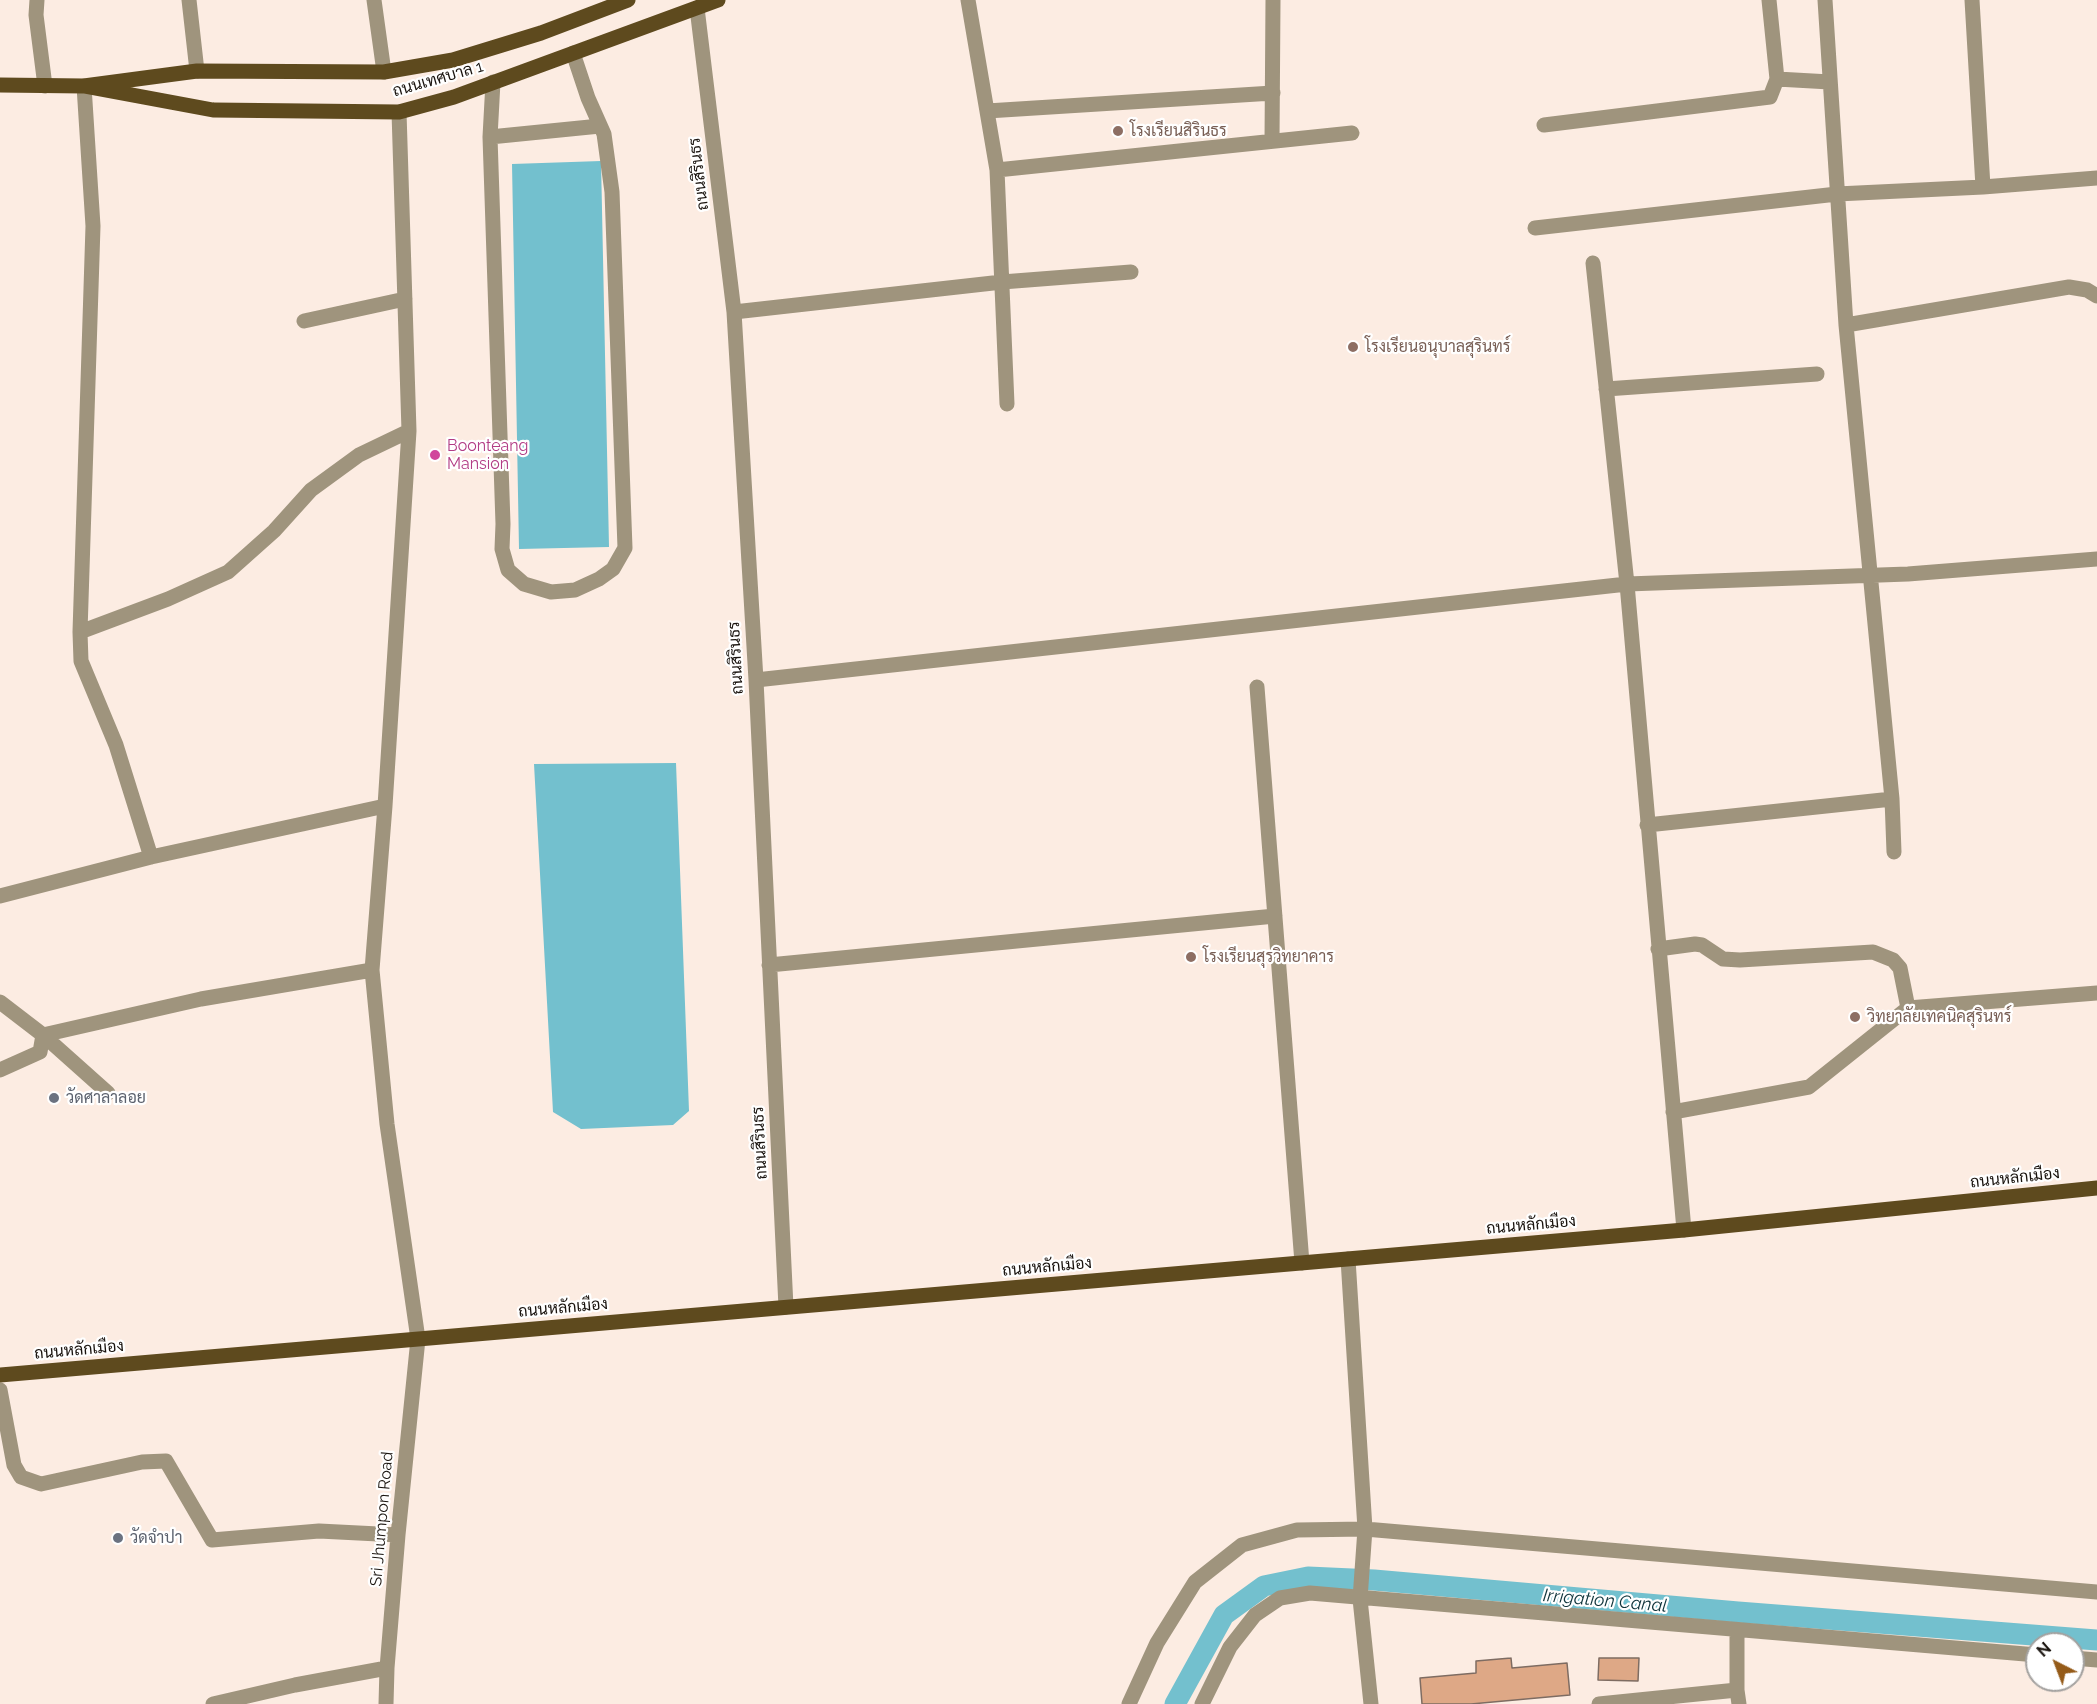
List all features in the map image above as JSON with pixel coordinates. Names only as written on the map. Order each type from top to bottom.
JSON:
[{"type":"main road","name":"ถนนเทศบาล 1","points":[[0,86],[84,86],[196,71],[384,72],[453,60],[541,33],[628,0]]},
{"type":"main road","name":"ถนนเทศบาล 1","points":[[84,86],[213,110],[399,111],[454,97],[718,0]]},
{"type":"main road","name":"ถนนหลักเมือง","points":[[0,1375],[1684,1230],[2097,1188]]},
{"type":"street","points":[[37,0],[36,15],[45,86]]},
{"type":"street","points":[[189,0],[196,71]]},
{"type":"street","points":[[374,0],[384,72]]},
{"type":"street","points":[[968,0],[997,170],[1007,404]]},
{"type":"street","points":[[1272,141],[1273,0]]},
{"type":"street","points":[[1544,124],[1770,97],[1777,79],[1769,0]]},
{"type":"street","points":[[1825,0],[1846,325],[1892,799],[1894,852]]},
{"type":"street","points":[[1972,0],[1983,188]]},
{"type":"street","name":"ถนนสิรินธร","points":[[697,8],[734,312],[756,680],[786,1307]]},
{"type":"street","points":[[493,82],[490,137],[502,476],[502,549],[508,570],[524,584],[551,592],[574,590],[599,579],[613,569],[625,548],[612,192],[604,134],[588,98],[573,53]]},
{"type":"street","points":[[1777,79],[1830,82]]},
{"type":"street","points":[[84,86],[93,226],[81,661],[116,745],[151,857]]},
{"type":"street","points":[[987,111],[1273,93]]},
{"type":"street","name":"Sri Jhumpon Road","points":[[386,1704],[398,1535],[418,1339],[387,1124],[372,970],[409,430],[399,111]]},
{"type":"street","points":[[490,137],[600,126]]},
{"type":"street","points":[[997,170],[1352,133]]},
{"type":"street","points":[[1535,228],[1837,194],[1983,188],[2097,178]]},
{"type":"street","points":[[1593,262],[1627,584],[1684,1230]]},
{"type":"street","points":[[734,312],[1002,282],[1131,272]]},
{"type":"street","points":[[1846,325],[2069,287],[2087,290],[2097,296]]},
{"type":"street","points":[[304,321],[405,299]]},
{"type":"street","points":[[1606,389],[1817,374]]},
{"type":"street","points":[[80,632],[228,572],[274,531],[311,490],[359,455],[409,430]]},
{"type":"street","points":[[756,680],[1627,584],[1870,575],[2097,559]]},
{"type":"street","points":[[1257,687],[1302,1263]]},
{"type":"street","points":[[1647,825],[1892,799]]},
{"type":"street","points":[[0,896],[151,857],[385,806]]},
{"type":"street","points":[[770,965],[1275,916]]},
{"type":"street","points":[[1658,949],[1695,944],[1702,945],[1723,959],[1740,960],[1851,951],[1873,952],[1893,960],[1900,968],[1908,1008]]},
{"type":"street","points":[[43,1035],[201,999],[372,970]]},
{"type":"street","points":[[1673,1112],[1809,1087],[1908,1008],[2097,993]]},
{"type":"street","points":[[0,1002],[43,1035],[108,1093]]},
{"type":"street","points":[[0,1070],[40,1052],[43,1035]]},
{"type":"street","points":[[1348,1259],[1365,1529],[1360,1599],[1371,1704]]},
{"type":"street","points":[[0,1390],[14,1465],[21,1478],[41,1484],[142,1462],[166,1461],[212,1540],[319,1531],[398,1535]]},
{"type":"street","points":[[1129,1704],[1157,1643],[1195,1582],[1242,1545],[1297,1530],[1365,1529],[2097,1592]]},
{"type":"street","points":[[1202,1704],[1230,1647],[1255,1615],[1280,1598],[1310,1593],[2025,1654]]},
{"type":"street","points":[[1599,1704],[1738,1697],[1737,1630]]},
{"type":"street","points":[[213,1704],[294,1685],[387,1668]]},
{"type":"water","points":[[601,161],[609,547],[519,549],[512,164]]},
{"type":"water","points":[[676,763],[689,1111],[673,1125],[581,1129],[553,1112],[534,764]]},
{"type":"building","points":[[1511,1658],[1512,1668],[1567,1663],[1570,1695],[1471,1704],[1422,1704],[1420,1678],[1476,1673],[1476,1661]]},
{"type":"building","points":[[1599,1658],[1639,1658],[1638,1681],[1598,1680]]},
{"type":"waterway","name":"Irrigation Canal","points":[[1175,1704],[1224,1615],[1264,1586],[1308,1577],[1374,1580],[2097,1640]]},
{"type":"place","name":"โรงเรียนสิรินธร","points":[[1118,131]]},
{"type":"place","name":"โรงเรียนอนุบาลสุรินทร์","points":[[1353,347]]},
{"type":"place","name":"Boonteang Mansion","points":[[435,455]]},
{"type":"place","name":"โรงเรียนสุรวิทยาคาร","points":[[1191,957]]},
{"type":"place","name":"วิทยาลัยเทคนิคสุรินทร์","points":[[1855,1017]]},
{"type":"place","name":"วัดศาลาลอย","points":[[54,1098]]},
{"type":"place","name":"วัดจำปา","points":[[118,1538]]}]
